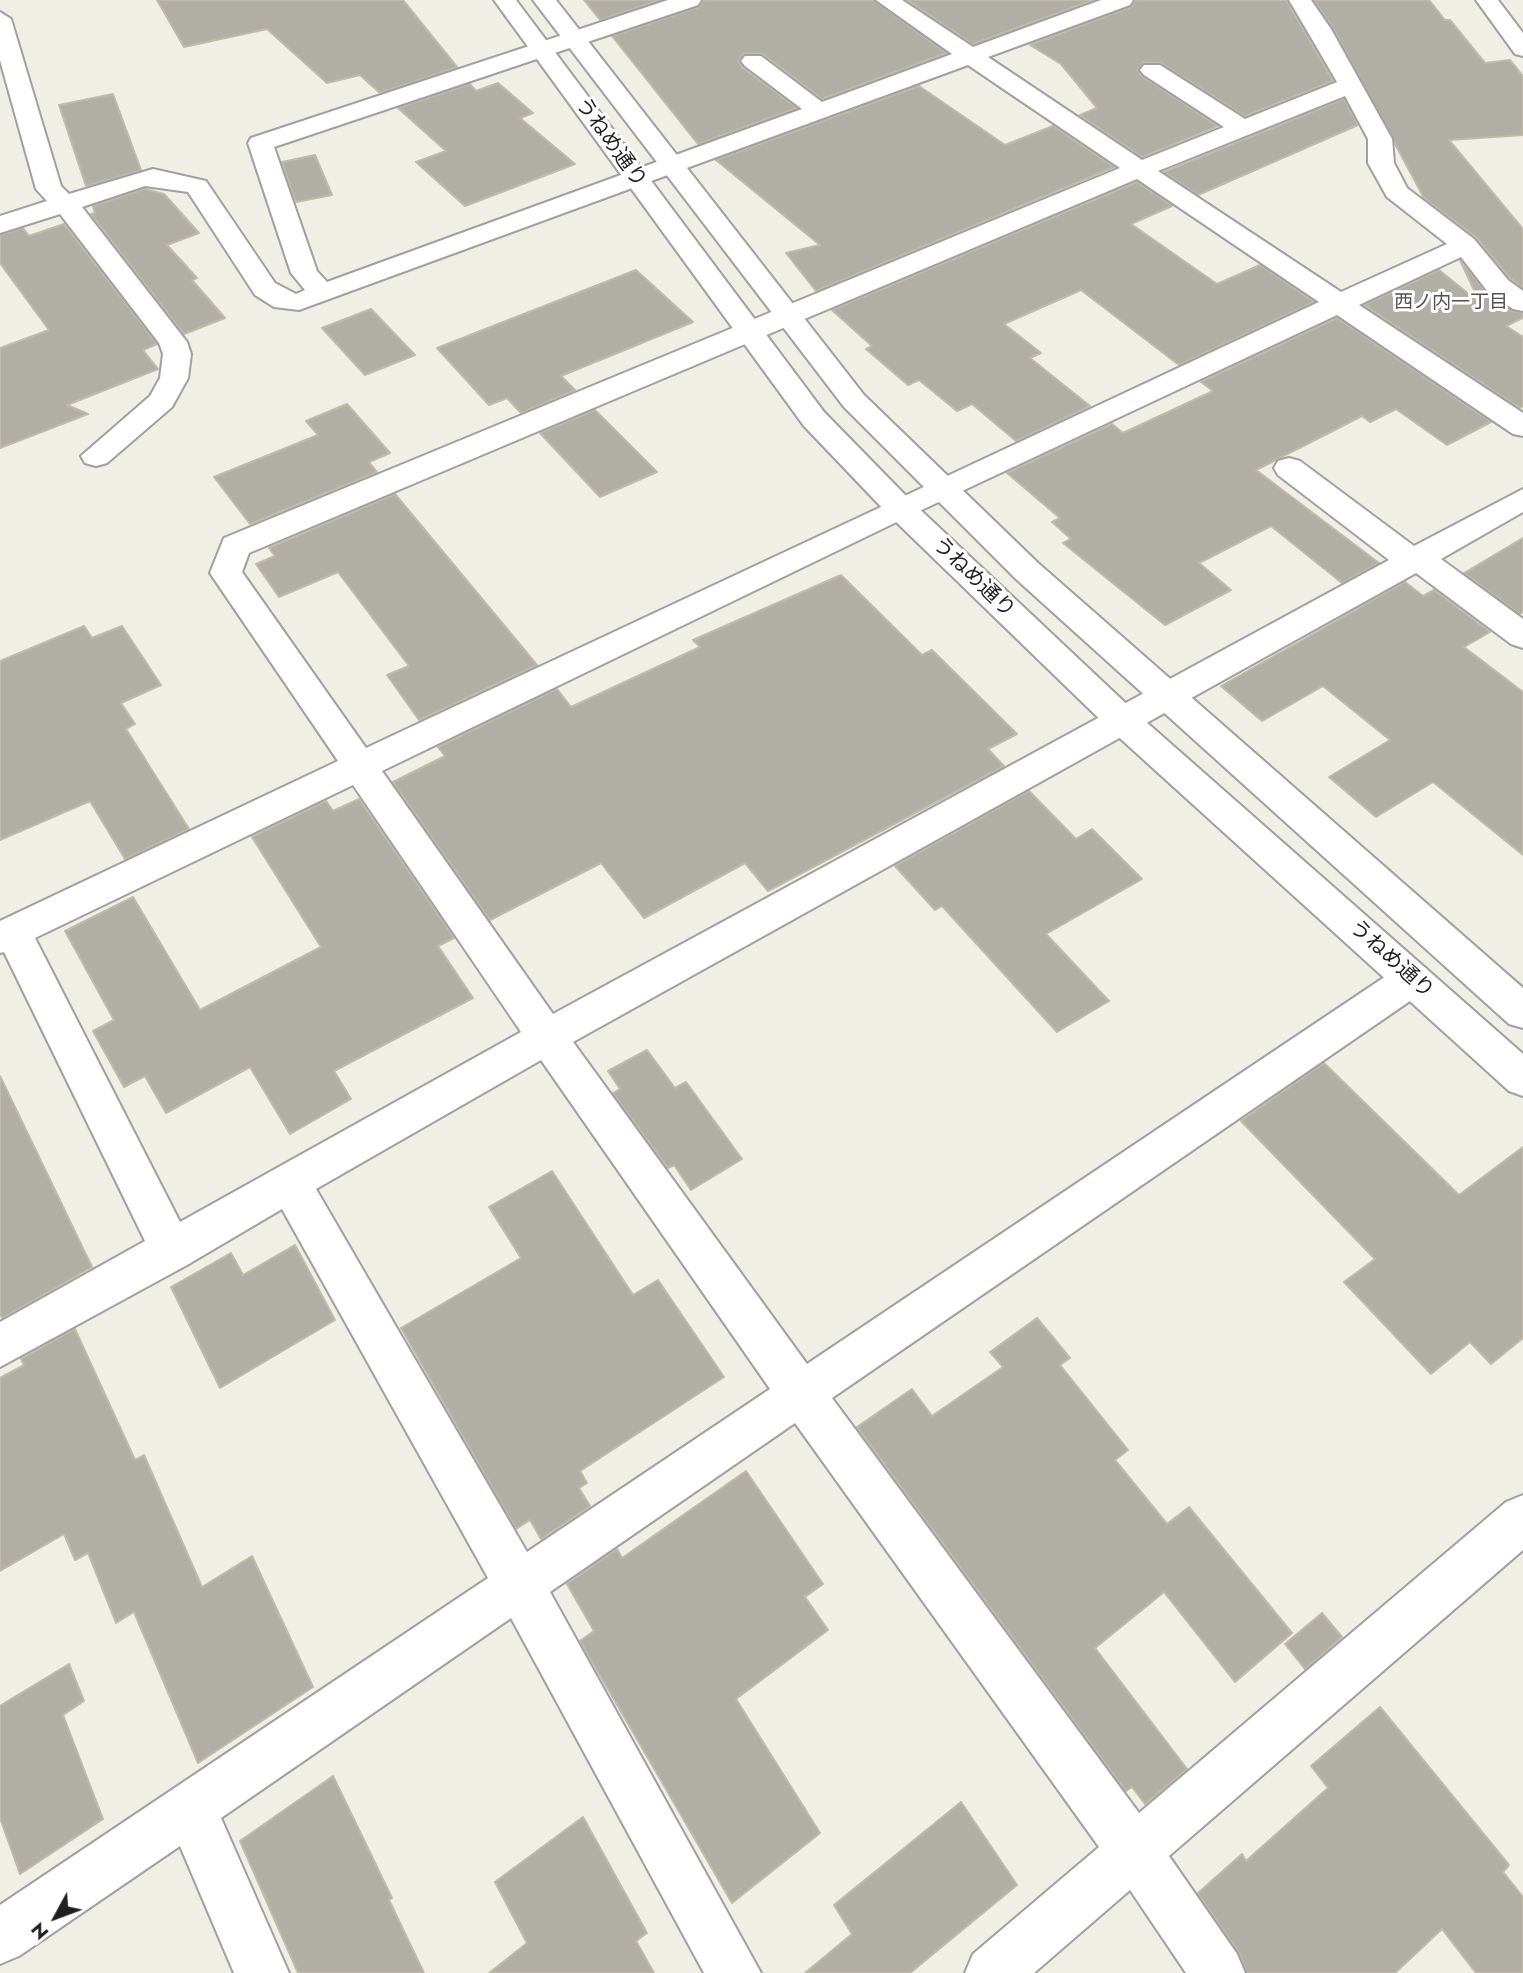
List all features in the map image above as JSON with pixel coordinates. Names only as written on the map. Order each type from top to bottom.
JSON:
[{"type":"street","name":"うねめ通り","points":[[505,0],[814,419],[900,508],[1124,722],[1523,1079]]},
{"type":"street","name":"うねめ通り","points":[[544,0],[787,318],[854,401],[942,489],[1168,698],[1523,1012]]},
{"type":"street","points":[[323,294],[304,273],[260,143],[690,0]]},
{"type":"street","points":[[887,0],[1336,304],[1523,427]]},
{"type":"street","points":[[0,225],[127,182],[153,177],[197,186],[265,289],[274,297],[299,302],[1122,0]]},
{"type":"street","points":[[1300,0],[1352,85],[1380,139],[1381,163],[1396,192],[1465,245],[1497,286],[1523,303]]},
{"type":"street","points":[[1487,0],[1523,49]]},
{"type":"street","points":[[1,29],[49,189],[76,215],[173,342],[177,354],[174,378],[162,401],[96,456]]},
{"type":"street","points":[[753,61],[819,111]]},
{"type":"street","points":[[1152,70],[1244,128]]},
{"type":"street","points":[[1218,1973],[1136,1853],[801,1394],[547,1037],[226,573],[235,546],[750,334],[1140,169],[1352,85]]},
{"type":"street","points":[[172,1251],[6,935],[900,508],[1465,245]]},
{"type":"street","points":[[1289,468],[1400,552],[1432,567],[1523,636]]},
{"type":"street","points":[[0,1346],[547,1037],[1168,698],[1523,499]]},
{"type":"street","points":[[0,1937],[191,1810],[1412,979]]},
{"type":"street","points":[[290,1183],[519,1585],[734,1973]]},
{"type":"street","points":[[992,1973],[1136,1853],[1523,1519]]},
{"type":"street","points":[[191,1810],[262,1973]]},
{"type":"building","points":[[157,0],[403,0],[457,67],[380,93],[360,75],[327,83],[267,29],[184,47]]},
{"type":"building","points":[[584,0],[660,0],[600,20]]},
{"type":"building","points":[[704,0],[873,0],[946,53],[822,99],[763,54],[745,53],[738,61],[743,68],[797,108],[698,144],[612,36],[699,7]]},
{"type":"building","points":[[907,0],[1093,0],[973,44]]},
{"type":"building","points":[[1136,0],[1286,0],[1333,81],[1245,116],[1161,63],[1144,62],[1137,70],[1143,77],[1218,126],[1142,157],[1080,115],[1097,108],[1061,64],[1030,45],[1131,7]]},
{"type":"building","points":[[1314,0],[1429,0],[1445,20],[1450,20],[1485,63],[1510,60],[1523,76],[1523,135],[1449,140],[1523,229],[1523,288],[1510,278],[1476,237],[1424,198],[1333,28]]},
{"type":"building","points":[[498,83],[533,113],[520,118],[575,164],[465,206],[416,162],[446,151],[398,108],[470,84],[476,91]]},
{"type":"building","points":[[919,86],[1005,145],[1053,126],[1114,167],[816,291],[786,253],[820,245],[716,160]]},
{"type":"building","points":[[113,94],[141,170],[86,186],[59,105]]},
{"type":"building","points":[[1344,99],[1358,125],[1198,195],[1164,172]]},
{"type":"building","points":[[315,155],[332,195],[296,202],[282,162]]},
{"type":"building","points":[[1137,182],[1172,206],[1131,224],[1217,284],[1260,265],[1314,302],[1179,365],[1081,290],[1004,324],[1041,353],[1030,358],[1090,406],[1016,441],[972,404],[957,411],[919,380],[908,385],[866,349],[872,346],[832,310]]},
{"type":"building","points":[[145,189],[164,194],[199,233],[167,245],[197,278],[192,280],[225,318],[184,334],[91,214],[95,213],[93,206]]},
{"type":"building","points":[[64,224],[157,344],[143,350],[158,369],[67,405],[88,414],[0,448],[0,348],[49,330],[0,263],[0,235],[23,228],[29,236]]},
{"type":"building","points":[[1460,260],[1487,294],[1512,311],[1523,313],[1523,318],[1506,326],[1523,337],[1523,406],[1520,408],[1364,305],[1439,270],[1480,303]]},
{"type":"building","points":[[636,270],[693,322],[561,376],[575,390],[521,413],[507,398],[489,405],[437,348]]},
{"type":"building","points":[[371,309],[415,355],[365,375],[322,328]]},
{"type":"building","points":[[1337,318],[1491,422],[1447,445],[1396,409],[1370,422],[1362,416],[1256,470],[1379,563],[1342,583],[1271,526],[1199,563],[1231,590],[1165,625],[1063,543],[1071,539],[1052,522],[1060,518],[1007,473],[1112,424],[1123,433],[1213,391],[1201,382]]},
{"type":"building","points":[[347,404],[390,453],[369,462],[377,472],[250,524],[214,477],[318,435],[306,421]]},
{"type":"building","points":[[595,410],[657,472],[600,497],[540,433]]},
{"type":"building","points":[[395,494],[537,665],[419,720],[387,675],[409,666],[338,572],[279,597],[256,564],[275,556],[269,548]]},
{"type":"building","points":[[1523,538],[1523,612],[1520,614],[1464,573]]},
{"type":"building","points":[[841,575],[922,655],[932,650],[1017,734],[988,749],[1004,766],[768,891],[745,863],[644,918],[601,863],[490,920],[393,782],[445,756],[438,747],[557,689],[571,707],[700,647],[693,640]]},
{"type":"building","points":[[1405,582],[1423,596],[1434,590],[1490,632],[1464,647],[1523,692],[1523,855],[1433,782],[1376,817],[1329,777],[1390,740],[1323,686],[1262,721],[1221,686]]},
{"type":"building","points":[[84,626],[92,638],[122,626],[161,685],[121,703],[135,724],[126,729],[189,829],[125,859],[90,801],[0,840],[0,661]]},
{"type":"building","points":[[1029,791],[1076,839],[1092,829],[1142,879],[1046,934],[1109,1001],[1057,1032],[942,906],[935,910],[895,866]]},
{"type":"building","points":[[359,799],[454,938],[438,946],[473,998],[334,1071],[351,1099],[290,1134],[250,1067],[166,1113],[145,1076],[124,1087],[93,1031],[114,1020],[65,931],[133,897],[200,1010],[321,947],[252,837],[326,801],[333,811]]},
{"type":"building","points":[[647,1050],[675,1088],[686,1082],[742,1159],[691,1190],[674,1165],[668,1168],[613,1093],[620,1089],[608,1071]]},
{"type":"building","points":[[1324,1063],[1459,1195],[1523,1147],[1523,1338],[1491,1364],[1470,1342],[1431,1374],[1344,1282],[1375,1259],[1241,1121]]},
{"type":"building","points":[[0,1076],[92,1267],[2,1318],[0,1313]]},
{"type":"building","points":[[552,1171],[633,1295],[658,1280],[724,1377],[580,1471],[587,1483],[579,1488],[590,1506],[541,1539],[530,1520],[516,1529],[401,1328],[521,1258],[489,1207]]},
{"type":"building","points":[[295,1245],[335,1320],[220,1388],[171,1287],[231,1253],[243,1275]]},
{"type":"building","points":[[1037,1318],[1070,1358],[1060,1365],[1128,1450],[1115,1460],[1167,1524],[1189,1507],[1292,1633],[1235,1682],[1164,1592],[1095,1648],[1187,1769],[1145,1804],[1132,1787],[1126,1791],[857,1427],[912,1389],[932,1416],[1003,1367],[990,1352]]},
{"type":"building","points":[[75,1329],[135,1460],[144,1455],[202,1587],[252,1556],[313,1687],[198,1763],[134,1612],[116,1623],[88,1553],[75,1560],[64,1534],[0,1571],[0,1378],[24,1365],[21,1359]]},
{"type":"building","points":[[746,1471],[823,1584],[805,1597],[828,1630],[736,1699],[820,1833],[732,1903],[580,1641],[594,1631],[567,1584],[617,1549],[622,1558]]},
{"type":"building","points":[[1322,1613],[1342,1637],[1305,1669],[1285,1644]]},
{"type":"building","points":[[69,1664],[84,1701],[63,1715],[103,1819],[20,1874],[0,1818],[0,1706]]},
{"type":"building","points":[[1380,1707],[1509,1865],[1503,1872],[1523,1897],[1523,1973],[1476,1973],[1442,1929],[1395,1973],[1247,1973],[1239,1953],[1198,1893],[1242,1854],[1246,1861],[1328,1788],[1311,1766]]},
{"type":"building","points":[[333,1776],[392,1898],[389,1900],[424,1973],[298,1973],[240,1841]]},
{"type":"building","points":[[961,1802],[1017,1885],[910,1973],[805,1973],[852,1934],[834,1905]]},
{"type":"building","points":[[583,1817],[647,1933],[636,1941],[654,1973],[489,1973],[527,1943],[495,1882]]},
{"type":"district","name":"西ノ内一丁目","points":[[1451,303]]}]
